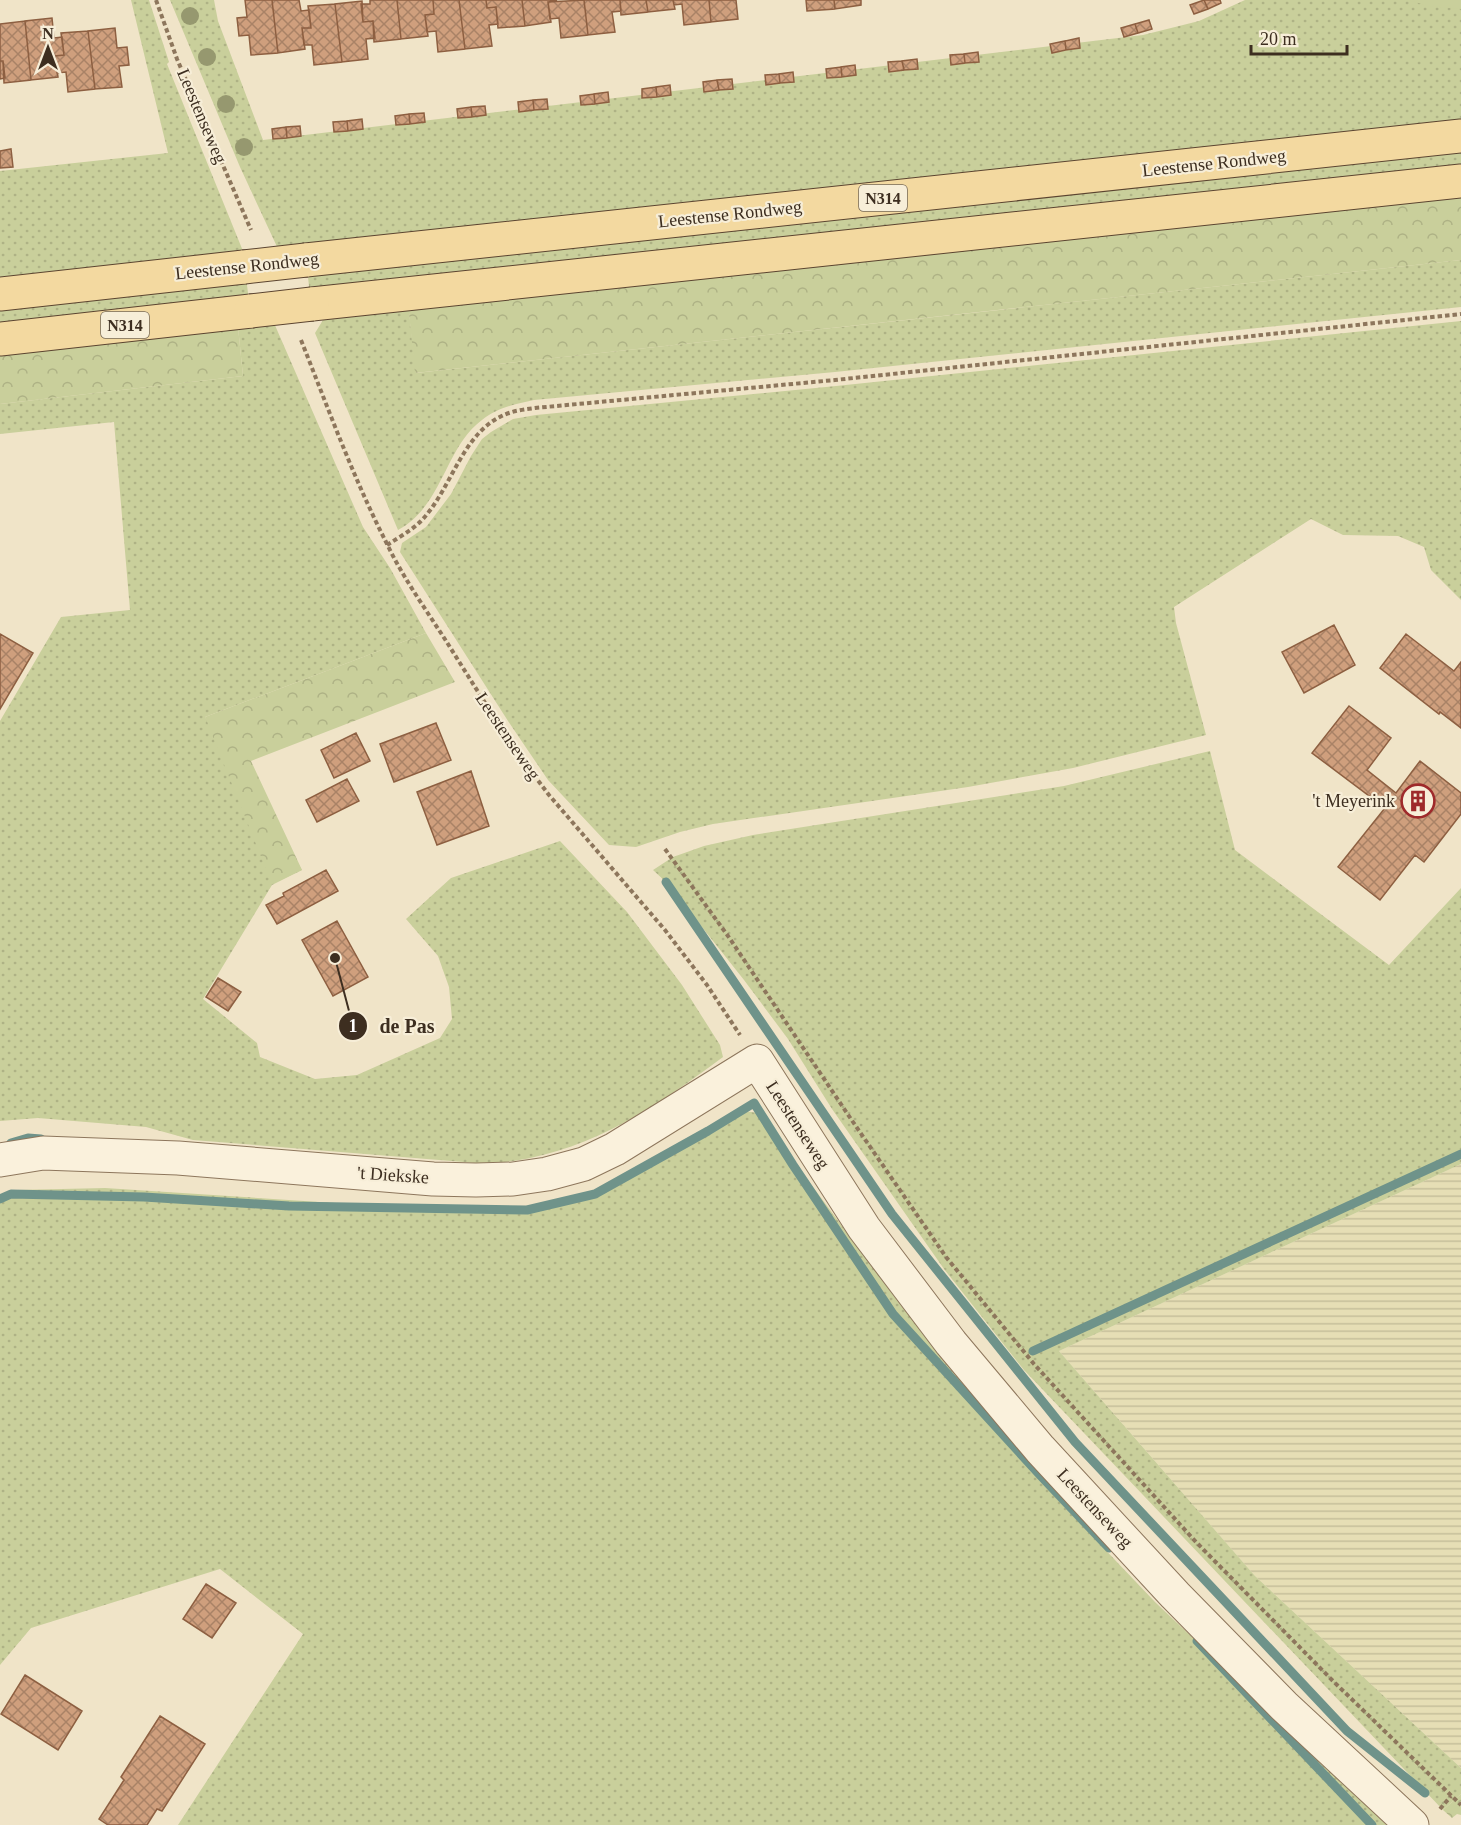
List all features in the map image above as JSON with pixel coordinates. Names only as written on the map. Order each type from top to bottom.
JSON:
[{"type":"main road","name":"Leestense Rondweg","points":[[0,294],[1461,136]]},
{"type":"main road","name":"N314","points":[[0,339],[1461,181]]},
{"type":"street","name":"'t Diekske","points":[[0,1160],[43,1153],[178,1158],[433,1179],[513,1179],[547,1174],[584,1164],[615,1149],[757,1061]]},
{"type":"street","name":"Leestenseweg","points":[[757,1061],[864,1228],[951,1343],[1040,1449],[1175,1595],[1284,1706],[1412,1825]]},
{"type":"path","name":"Leestenseweg","points":[[156,0],[177,59],[251,230]]},
{"type":"path","points":[[387,545],[421,522],[445,490],[464,452],[477,434],[486,426],[511,412],[1461,314]]},
{"type":"path","name":"Leestenseweg","points":[[301,340],[363,496],[387,545],[470,679],[534,776],[665,930],[707,985],[757,1061]]},
{"type":"path","points":[[665,849],[728,936],[946,1257],[1034,1364],[1196,1542],[1334,1682],[1461,1805]]},
{"type":"shaded area","points":[[1461,1164],[1461,1768],[1255,1576],[1059,1351]]},
{"type":"green space","points":[[131,0],[149,0],[169,62],[167,64],[245,256],[0,283],[0,171],[168,153]]},
{"type":"green space","points":[[170,0],[214,0],[218,21],[263,140],[1143,35],[1199,21],[1245,0],[1461,0],[1461,124],[279,251],[240,167]]},
{"type":"green space","points":[[1407,0],[1461,0],[1461,9],[1430,6]]},
{"type":"green space","points":[[1461,146],[1461,171],[310,294],[307,269]]},
{"type":"green space","points":[[1461,189],[1461,260],[415,373],[408,303]]},
{"type":"green space","points":[[1461,260],[1461,307],[520,403],[494,412],[470,431],[425,506],[398,530],[315,333],[328,312],[408,303],[416,373]]},
{"type":"green space","points":[[246,277],[249,301],[0,329],[0,304]]},
{"type":"green space","points":[[1461,321],[1461,600],[1431,570],[1424,547],[1398,536],[1343,535],[1311,519],[1174,607],[1176,623],[1206,735],[1073,768],[968,787],[713,824],[636,847],[609,845],[548,780],[400,552],[402,543],[426,527],[451,494],[482,439],[513,419]]},
{"type":"green space","points":[[274,323],[363,527],[390,568],[426,633],[205,717],[302,870],[272,885],[203,999],[257,1043],[260,1057],[315,1079],[357,1075],[440,1038],[452,1019],[449,987],[438,956],[406,919],[451,878],[560,841],[627,912],[682,985],[720,1045],[723,1057],[650,1108],[571,1146],[513,1161],[476,1163],[193,1140],[146,1127],[38,1118],[0,1121],[0,721],[61,617],[130,610],[114,422],[0,434],[0,404],[243,376],[238,327]]},
{"type":"green space","points":[[238,327],[243,376],[0,404],[0,354]]},
{"type":"green space","points":[[426,633],[455,682],[251,761],[302,870],[272,884],[205,717]]},
{"type":"green space","points":[[1210,751],[1235,850],[1389,965],[1461,888],[1461,1164],[1059,1351],[1255,1576],[1461,1768],[1461,1794],[1443,1810],[1024,1370],[944,1269],[832,1109],[788,1039],[667,883],[653,870],[673,857],[704,846],[753,835],[1064,786]]},
{"type":"green space","points":[[737,1110],[758,1113],[903,1308],[1056,1498],[1155,1602],[1390,1825],[178,1825],[303,1634],[220,1569],[31,1628],[0,1665],[0,1195],[17,1190],[105,1188],[497,1213],[558,1205],[632,1175],[701,1136]]},
{"type":"green space","points":[[1461,1794],[1461,1815],[1457,1814],[1452,1818],[1443,1810]]},
{"type":"building","points":[[245,0],[272,0],[278,53],[251,55],[249,35],[239,36],[237,18],[247,17]]},
{"type":"building","points":[[272,0],[299,0],[301,11],[309,10],[311,28],[302,28],[305,49],[278,53]]},
{"type":"building","points":[[370,0],[397,0],[401,39],[374,42],[373,21],[363,22],[361,4],[370,4]]},
{"type":"building","points":[[397,0],[433,0],[434,14],[425,15],[428,36],[401,39]]},
{"type":"building","points":[[433,0],[459,0],[465,49],[438,52],[436,31],[427,32],[425,15],[434,14]]},
{"type":"building","points":[[459,0],[486,0],[487,8],[496,7],[498,24],[489,25],[492,46],[465,49]]},
{"type":"building","points":[[486,0],[522,0],[525,26],[498,28],[496,7],[487,8]]},
{"type":"building","points":[[522,0],[557,0],[548,2],[551,22],[525,26]]},
{"type":"building","points":[[584,0],[588,35],[561,38],[559,18],[550,19],[548,2]]},
{"type":"building","points":[[584,0],[620,0],[621,11],[612,12],[615,32],[588,35]]},
{"type":"building","points":[[620,0],[646,0],[648,12],[621,15]]},
{"type":"building","points":[[646,0],[673,0],[675,9],[648,12]]},
{"type":"building","points":[[673,0],[709,0],[711,22],[684,25],[682,4],[674,5]]},
{"type":"building","points":[[709,0],[736,0],[738,19],[711,22]]},
{"type":"building","points":[[806,0],[834,0],[835,9],[807,11]]},
{"type":"building","points":[[834,0],[861,0],[861,5],[835,9]]},
{"type":"building","points":[[1204,0],[1208,9],[1194,14],[1190,5]]},
{"type":"building","points":[[1204,0],[1220,0],[1221,3],[1208,9]]},
{"type":"building","points":[[362,1],[363,22],[373,21],[375,38],[366,39],[368,59],[342,62],[335,4]]},
{"type":"building","points":[[335,4],[342,62],[314,65],[312,45],[304,45],[302,28],[311,28],[308,6]]},
{"type":"building","points":[[52,18],[54,38],[62,37],[64,55],[55,56],[58,77],[31,80],[25,21]]},
{"type":"building","points":[[1149,20],[1152,29],[1138,33],[1135,24]]},
{"type":"building","points":[[25,21],[31,80],[4,83],[3,61],[0,61],[0,24]]},
{"type":"building","points":[[1135,24],[1138,33],[1124,37],[1121,28]]},
{"type":"building","points":[[115,28],[117,48],[127,47],[129,65],[119,66],[122,87],[95,89],[88,31]]},
{"type":"building","points":[[88,31],[95,89],[68,92],[66,72],[57,73],[55,56],[64,55],[61,33]]},
{"type":"building","points":[[1079,38],[1080,48],[1066,50],[1065,41]]},
{"type":"building","points":[[1065,41],[1066,50],[1052,53],[1050,44]]},
{"type":"building","points":[[978,52],[979,62],[965,63],[964,54]]},
{"type":"building","points":[[964,54],[965,63],[951,65],[950,55]]},
{"type":"building","points":[[917,59],[918,69],[904,70],[902,61]]},
{"type":"building","points":[[0,61],[3,61],[5,78],[0,79]]},
{"type":"building","points":[[902,61],[904,70],[889,72],[888,62]]},
{"type":"building","points":[[855,65],[856,75],[842,77],[841,67]]},
{"type":"building","points":[[841,67],[842,77],[827,78],[826,69]]},
{"type":"building","points":[[793,72],[794,82],[780,83],[779,74]]},
{"type":"building","points":[[779,74],[780,83],[766,85],[765,75]]},
{"type":"building","points":[[732,79],[733,89],[719,90],[717,80]]},
{"type":"building","points":[[717,80],[719,90],[704,92],[703,82]]},
{"type":"building","points":[[670,85],[671,95],[657,97],[656,87]]},
{"type":"building","points":[[656,87],[657,97],[642,98],[642,89]]},
{"type":"building","points":[[608,92],[609,102],[595,104],[594,94]]},
{"type":"building","points":[[594,94],[595,104],[581,105],[580,96]]},
{"type":"building","points":[[547,99],[548,109],[534,110],[533,100]]},
{"type":"building","points":[[533,100],[534,110],[519,112],[518,102]]},
{"type":"building","points":[[485,106],[486,115],[472,117],[471,107]]},
{"type":"building","points":[[471,107],[472,117],[458,118],[457,109]]},
{"type":"building","points":[[424,113],[425,122],[410,124],[409,114]]},
{"type":"building","points":[[409,114],[410,124],[396,125],[395,116]]},
{"type":"building","points":[[362,119],[363,129],[348,131],[347,121]]},
{"type":"building","points":[[347,121],[348,131],[334,132],[333,122]]},
{"type":"building","points":[[300,126],[301,136],[287,138],[286,127]]},
{"type":"building","points":[[286,127],[287,138],[273,139],[272,129]]},
{"type":"building","points":[[11,149],[13,167],[0,168],[0,151]]},
{"type":"building","points":[[1334,625],[1355,665],[1304,693],[1282,652]]},
{"type":"building","points":[[0,634],[33,653],[0,709]]},
{"type":"building","points":[[1406,634],[1454,671],[1461,662],[1461,728],[1440,712],[1439,714],[1380,668]]},
{"type":"building","name":"'t Meyerink","points":[[1349,706],[1391,738],[1367,770],[1396,793],[1420,761],[1461,793],[1461,814],[1424,862],[1415,855],[1380,900],[1338,867],[1385,808],[1312,753]]},
{"type":"building","points":[[436,723],[451,760],[394,782],[380,744]]},
{"type":"building","points":[[356,733],[370,761],[334,778],[321,750]]},
{"type":"building","points":[[471,771],[489,826],[437,845],[417,792]]},
{"type":"building","points":[[347,779],[359,801],[317,822],[306,800]]},
{"type":"building","points":[[326,870],[338,891],[277,924],[266,905]]},
{"type":"building","points":[[337,921],[368,977],[333,996],[302,940]]},
{"type":"building","points":[[218,978],[241,992],[228,1011],[206,997]]},
{"type":"building","points":[[206,1584],[236,1603],[212,1638],[183,1619]]},
{"type":"building","points":[[25,1675],[82,1711],[58,1750],[1,1714]]},
{"type":"building","points":[[160,1716],[205,1744],[162,1811],[157,1809],[147,1825],[108,1825],[99,1819],[124,1780],[121,1777]]},
{"type":"waterway","points":[[666,882],[892,1214],[1075,1442],[1347,1731],[1425,1793]]},
{"type":"waterway","points":[[0,1199],[11,1194],[144,1197],[289,1206],[527,1210],[595,1194],[754,1103],[893,1314],[1109,1548]]},
{"type":"waterway","points":[[11,1143],[28,1138],[41,1139]]},
{"type":"waterway","points":[[1033,1351],[1461,1154]]},
{"type":"waterway","points":[[1197,1641],[1372,1825]]},
{"type":"place","name":"'t Meyerink","points":[[1418,801]]},
{"type":"place","name":"de Pas","points":[[335,958]]}]
